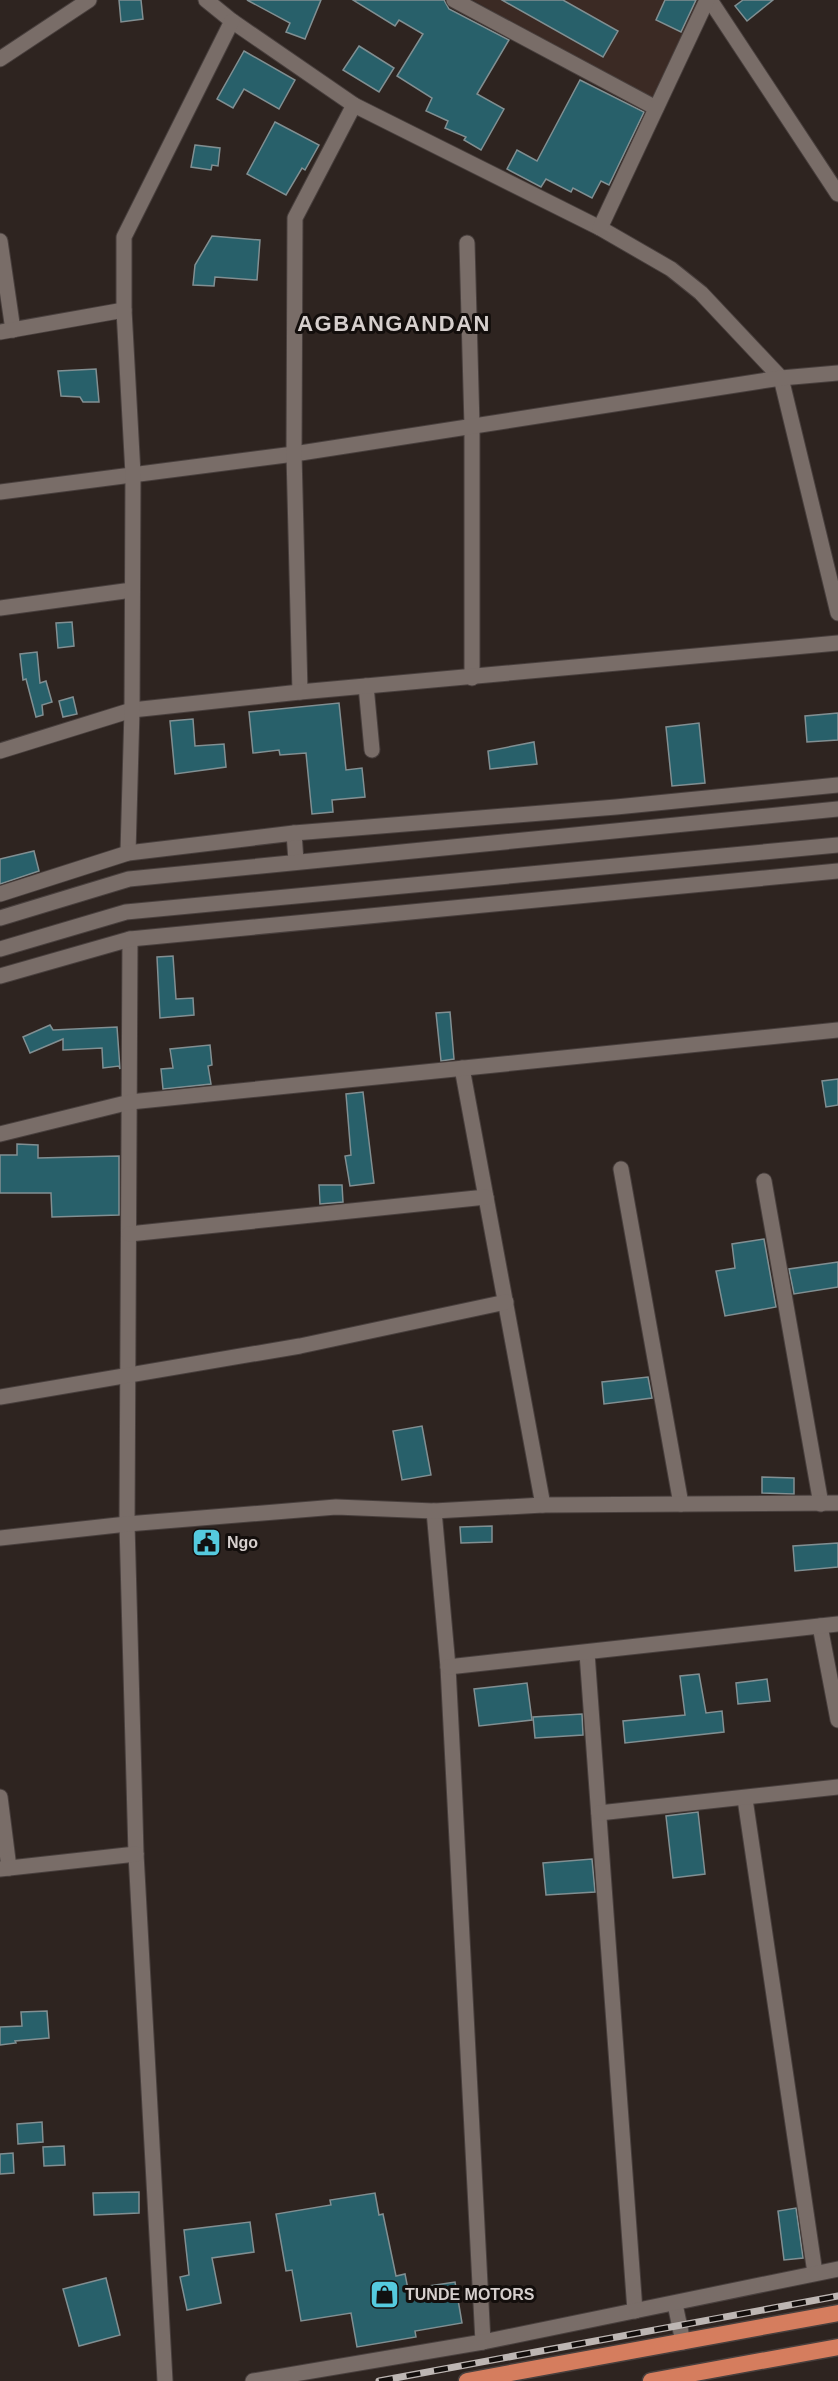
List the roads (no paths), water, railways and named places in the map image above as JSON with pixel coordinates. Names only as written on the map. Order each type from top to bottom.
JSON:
[{"type":"highway","points":[[467,2381],[838,2313]]},
{"type":"highway","points":[[651,2381],[688,2378],[838,2347]]},
{"type":"street","points":[[0,58],[89,0]]},
{"type":"street","points":[[206,0],[232,21],[354,105],[600,228],[671,269],[701,293],[781,378],[838,613]]},
{"type":"street","points":[[454,0],[656,108]]},
{"type":"street","points":[[600,228],[708,0]]},
{"type":"street","points":[[708,0],[838,194]]},
{"type":"street","points":[[128,853],[132,710],[133,474],[124,310],[124,237],[232,21]]},
{"type":"street","points":[[300,692],[294,454],[295,219],[354,105]]},
{"type":"street","points":[[0,241],[6,331],[124,310]]},
{"type":"street","points":[[467,243],[472,426],[472,678]]},
{"type":"street","points":[[0,492],[294,454],[781,378],[838,373]]},
{"type":"street","points":[[0,608],[132,590]]},
{"type":"street","points":[[0,751],[132,710],[300,692],[838,643]]},
{"type":"street","points":[[366,686],[372,750]]},
{"type":"street","points":[[0,894],[128,853],[294,832],[616,807],[838,786]]},
{"type":"street","points":[[0,918],[129,879],[838,809]]},
{"type":"street","points":[[294,832],[296,861]]},
{"type":"street","points":[[0,949],[126,912],[838,845]]},
{"type":"street","points":[[0,976],[130,939],[838,871]]},
{"type":"street","points":[[130,939],[127,1524],[136,1854],[165,2381]]},
{"type":"street","points":[[0,1134],[130,1102],[838,1030]]},
{"type":"street","points":[[462,1068],[543,1505]]},
{"type":"street","points":[[621,1169],[681,1504]]},
{"type":"street","points":[[764,1181],[820,1504]]},
{"type":"street","points":[[129,1234],[486,1197]]},
{"type":"street","points":[[0,1397],[300,1346],[506,1302]]},
{"type":"street","points":[[0,1538],[127,1524],[336,1507],[434,1511],[543,1505],[838,1503]]},
{"type":"street","points":[[434,1511],[448,1667],[483,2342]]},
{"type":"street","points":[[448,1667],[838,1624]]},
{"type":"street","points":[[820,1626],[838,1720]]},
{"type":"street","points":[[587,1653],[635,2311]]},
{"type":"street","points":[[599,1813],[838,1787]]},
{"type":"street","points":[[0,1797],[5,1869],[136,1854]]},
{"type":"street","points":[[746,1798],[815,2273]]},
{"type":"street","points":[[253,2381],[483,2342],[838,2269]]},
{"type":"street","points":[[675,2304],[683,2342]]},
{"type":"railway","points":[[379,2381],[838,2296]]},
{"type":"place","name":"Ngo","points":[[206,1542]]},
{"type":"place","name":"TUNDE MOTORS","points":[[384,2294]]},
{"type":"district","name":"AGBANGANDAN","points":[[394,323]]}]
